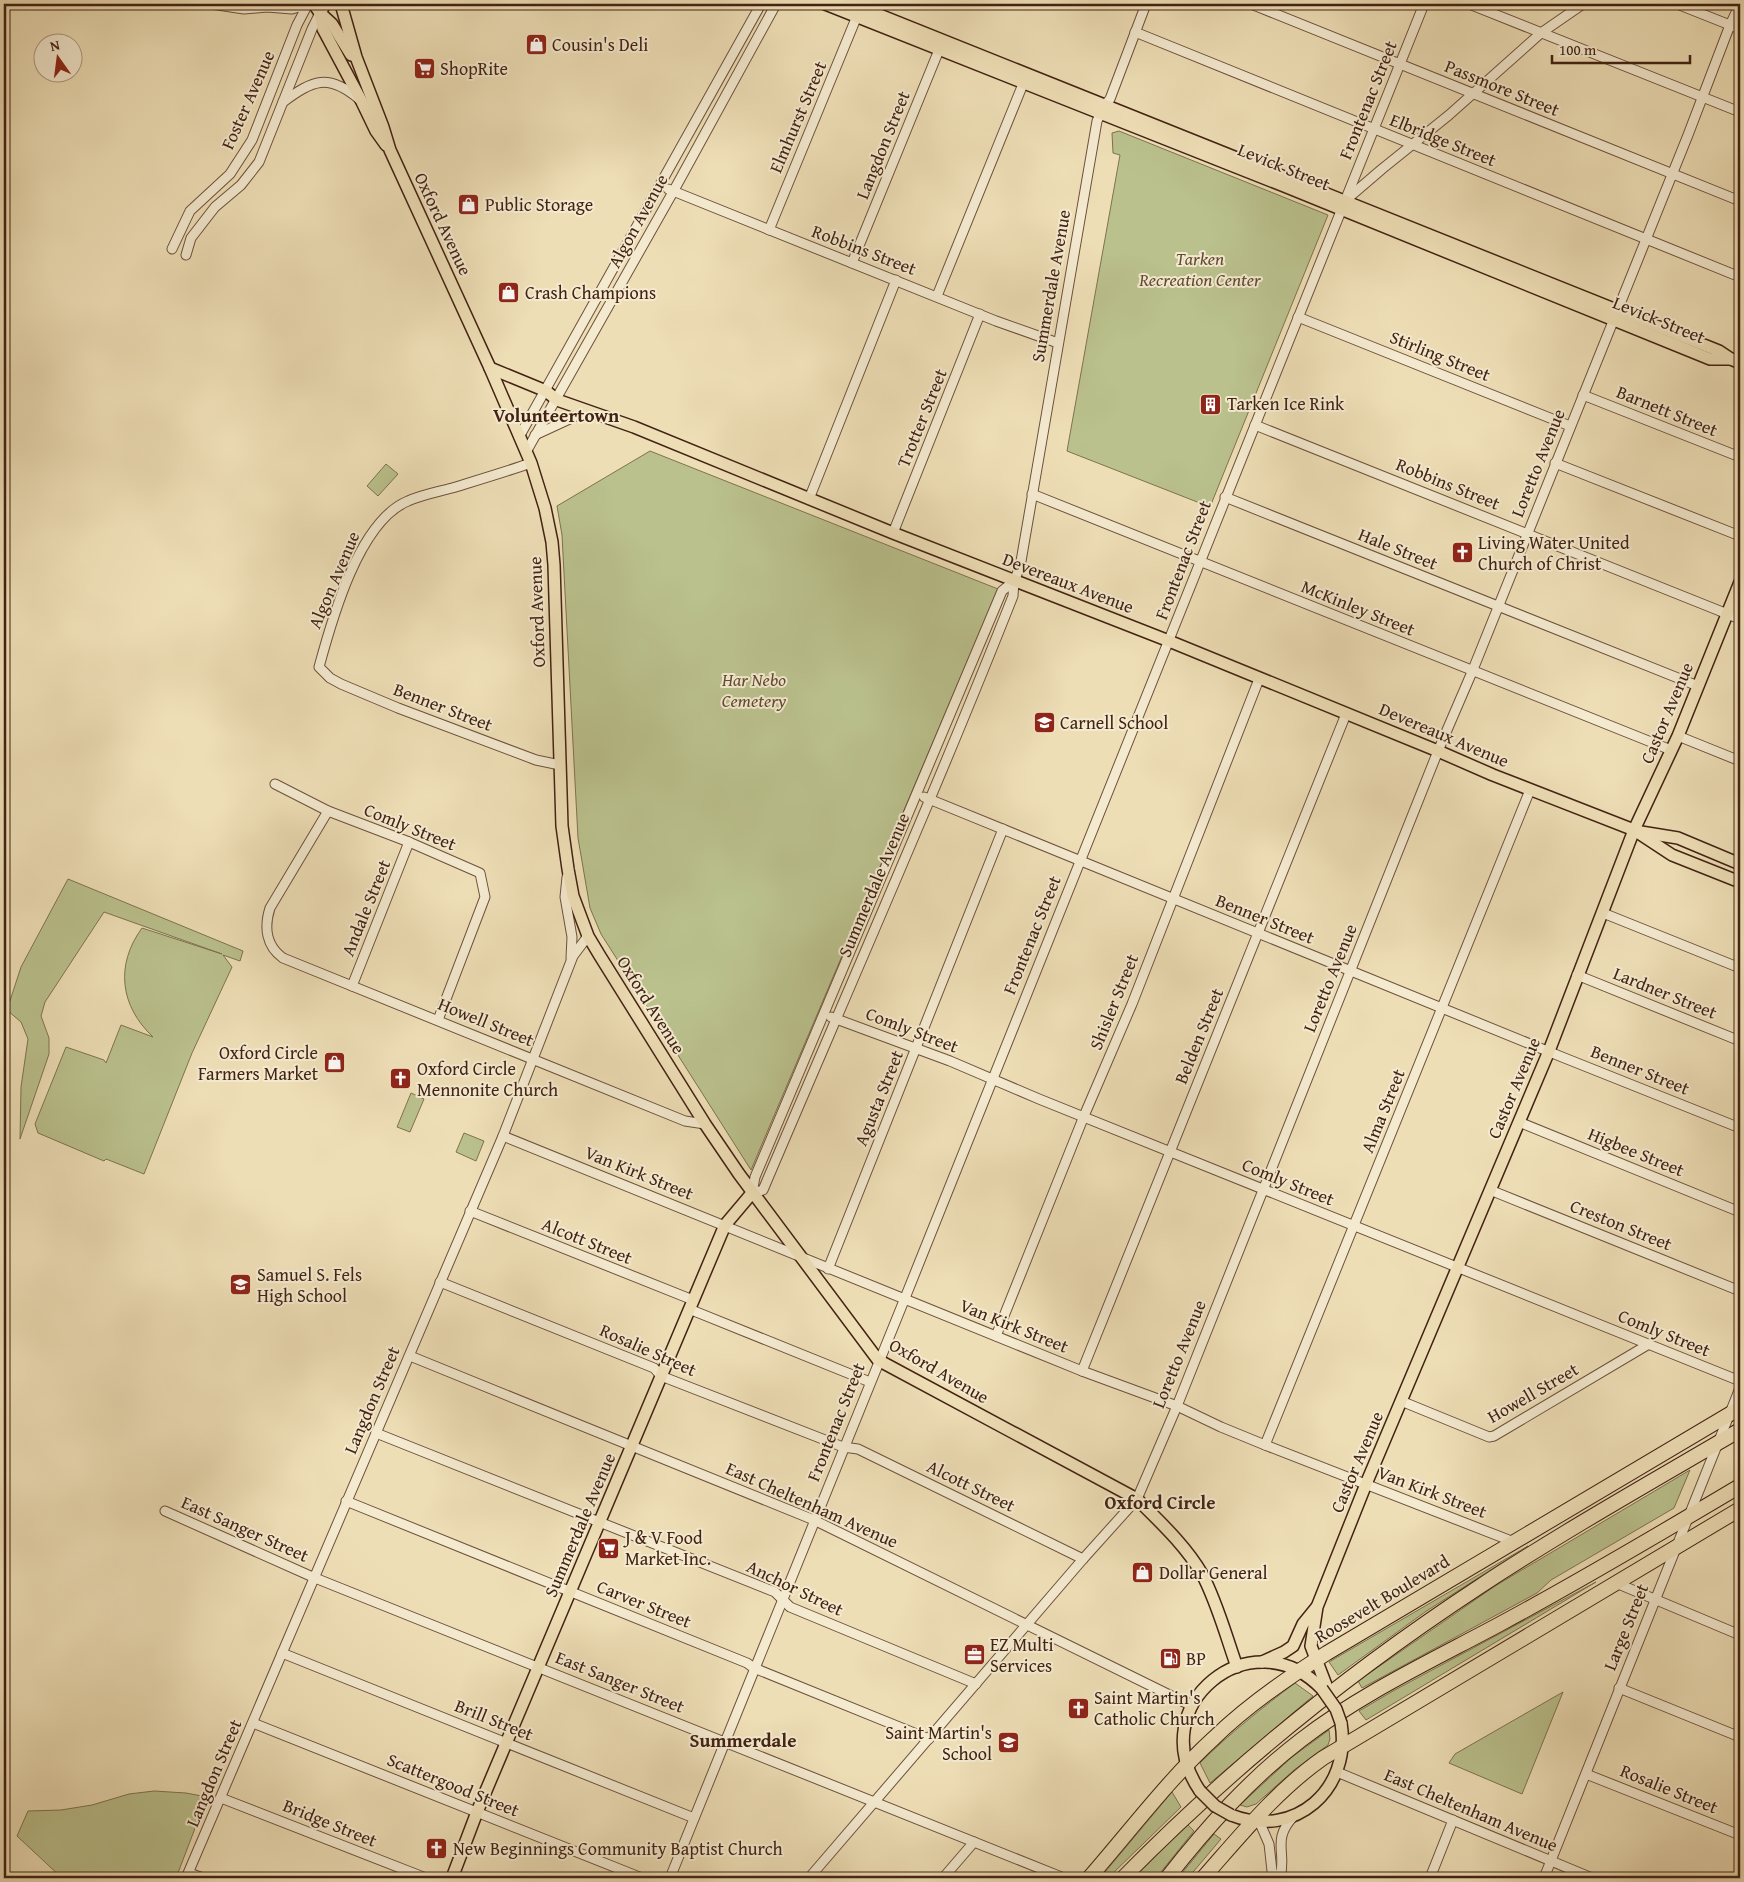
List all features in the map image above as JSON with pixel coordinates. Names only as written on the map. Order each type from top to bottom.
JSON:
[{"type":"highway","name":"Roosevelt Boulevard","points":[[1090,1878],[1187,1765],[1212,1739],[1237,1717],[1298,1671],[1735,1411]]},
{"type":"highway","points":[[1122,1878],[1170,1831],[1244,1764],[1304,1713],[1366,1665],[1440,1613],[1514,1565],[1740,1430]]},
{"type":"highway","points":[[1167,1878],[1208,1827],[1244,1789],[1282,1755],[1321,1725],[1363,1698],[1574,1584],[1740,1486]]},
{"type":"highway","points":[[1203,1878],[1256,1821],[1268,1803],[1297,1778],[1343,1746],[1740,1509]]},
{"type":"main road","name":"Oxford Avenue","points":[[341,4],[364,81],[384,127],[390,150],[490,368],[538,481],[552,542],[562,826],[573,896],[588,936],[705,1124],[752,1193],[878,1360],[1137,1499],[1162,1523],[1200,1572],[1210,1592],[1237,1667]]},
{"type":"main road","name":"Levick Street","points":[[825,4],[941,44],[1614,315],[1719,351],[1735,361]]},
{"type":"main road","name":"Levick Street","points":[[852,4],[1023,84],[1103,109]]},
{"type":"main road","name":"Oxford Avenue","points":[[315,6],[323,29],[376,131],[390,150]]},
{"type":"main road","points":[[315,6],[332,24],[364,81]]},
{"type":"main road","name":"Devereaux Avenue","points":[[490,368],[546,391],[557,400],[634,427],[893,533],[1169,642],[1530,790],[1634,830],[1678,838],[1740,864]]},
{"type":"main road","name":"Castor Avenue","points":[[1324,1687],[1311,1646],[1317,1607],[1366,1484],[1549,1051],[1634,830],[1678,736],[1740,582]]},
{"type":"main road","name":"Devereaux Avenue","points":[[1634,830],[1672,855],[1740,882]]},
{"type":"main road","name":"Summerdale Avenue","points":[[452,1878],[506,1742],[725,1225],[752,1193]]},
{"type":"main road","name":"Castor Avenue","points":[[1262,1662],[1293,1646],[1303,1624],[1317,1607]]},
{"type":"main road","points":[[1262,1662],[1281,1664],[1298,1671],[1324,1687],[1341,1723],[1343,1746],[1337,1772],[1320,1798],[1308,1808],[1294,1815],[1274,1821],[1256,1821],[1231,1815],[1215,1806],[1200,1791],[1187,1765],[1184,1754],[1184,1733],[1192,1706],[1201,1692],[1218,1675],[1237,1667],[1262,1662]]},
{"type":"street","points":[[211,4],[244,9],[267,7],[292,9],[315,6]]},
{"type":"street","name":"Algon Avenue","points":[[519,437],[761,4]]},
{"type":"street","name":"Algon Avenue","points":[[526,452],[557,400],[776,4]]},
{"type":"street","name":"Summerdale Avenue","points":[[1014,581],[1002,591],[755,1177],[752,1193],[763,1190],[975,692],[1013,596],[1014,581],[1020,567],[1098,121],[1110,99],[1146,4]]},
{"type":"street","name":"Passmore Street","points":[[1251,4],[1740,201]]},
{"type":"street","name":"Frontenac Street","points":[[670,1878],[1169,642],[1225,497],[1424,4]]},
{"type":"street","points":[[1469,4],[1740,112]]},
{"type":"street","points":[[1343,205],[1541,33],[1583,4]]},
{"type":"street","points":[[1677,4],[1740,29]]},
{"type":"street","name":"Loretto Avenue","points":[[809,1878],[1083,1559],[1137,1499],[1177,1406],[1262,1189],[1740,4]]},
{"type":"street","name":"Foster Avenue","points":[[186,255],[191,238],[215,207],[241,185],[259,162],[283,103],[315,6]]},
{"type":"street","name":"Foster Avenue","points":[[172,249],[190,211],[230,174],[245,153],[254,135],[297,25],[315,6]]},
{"type":"street","name":"Elmhurst Street","points":[[769,230],[858,16]]},
{"type":"street","name":"Elbridge Street","points":[[1135,32],[1740,277]]},
{"type":"street","name":"Langdon Street","points":[[852,263],[941,44]]},
{"type":"street","points":[[283,103],[300,90],[322,82],[338,84],[362,102]]},
{"type":"street","points":[[937,296],[1023,84]]},
{"type":"street","name":"Robbins Street","points":[[660,186],[980,314],[1058,343]]},
{"type":"street","points":[[809,499],[896,280]]},
{"type":"street","name":"Trotter Street","points":[[893,533],[980,314]]},
{"type":"street","name":"Stirling Street","points":[[1298,317],[1570,426]]},
{"type":"street","name":"Barnett Street","points":[[1583,395],[1740,457]]},
{"type":"street","points":[[535,435],[587,411]]},
{"type":"street","name":"Robbins Street","points":[[1255,425],[1740,620]]},
{"type":"street","name":"Algon Avenue","points":[[319,667],[329,630],[353,567],[365,541],[376,524],[389,512],[407,501],[531,463]]},
{"type":"street","points":[[1555,463],[1740,536]]},
{"type":"street","name":"McKinley Street","points":[[1032,494],[1472,672],[1671,750]]},
{"type":"street","name":"Hale Street","points":[[1225,497],[1698,686]]},
{"type":"street","name":"Benner Street","points":[[319,667],[330,678],[341,684],[398,708],[536,760],[560,766]]},
{"type":"street","name":"Shisler Street","points":[[996,1336],[1084,1116],[1132,1004],[1259,679]]},
{"type":"street","name":"Belden Street","points":[[1082,1371],[1346,714]]},
{"type":"street","points":[[1678,736],[1740,761]]},
{"type":"street","points":[[276,784],[328,811]]},
{"type":"street","name":"Alma Street","points":[[1265,1445],[1530,790]]},
{"type":"street","name":"Benner Street","points":[[916,794],[1740,1128]]},
{"type":"street","name":"Comly Street","points":[[328,811],[409,842],[480,873],[485,897],[438,1020]]},
{"type":"street","name":"Howell Street","points":[[328,811],[268,914],[267,933],[275,952],[283,958],[685,1121],[705,1124]]},
{"type":"street","name":"Agusta Street","points":[[828,1268],[1003,829]]},
{"type":"street","name":"Andale Street","points":[[352,986],[409,842]]},
{"type":"street","points":[[568,869],[565,897],[572,937],[570,964]]},
{"type":"street","points":[[1603,912],[1740,968]]},
{"type":"street","name":"Langdon Street","points":[[188,1875],[346,1501],[410,1356],[502,1136],[573,956],[588,936]]},
{"type":"street","name":"Lardner Street","points":[[1577,975],[1740,1042]]},
{"type":"street","name":"Comly Street","points":[[824,1014],[916,1048],[1740,1381]]},
{"type":"street","name":"Higbee Street","points":[[1519,1122],[1740,1212]]},
{"type":"street","name":"Van Kirk Street","points":[[502,1136],[798,1254],[828,1268],[1082,1371],[1177,1406],[1265,1445],[1514,1542]]},
{"type":"street","name":"Creston Street","points":[[1490,1190],[1740,1290]]},
{"type":"street","name":"Alcott Street","points":[[470,1211],[870,1382]]},
{"type":"street","name":"Rosalie Street","points":[[440,1282],[654,1368],[661,1376],[843,1448]]},
{"type":"street","name":"Howell Street","points":[[1401,1401],[1489,1437],[1494,1436],[1649,1344]]},
{"type":"street","name":"East Cheltenham Avenue","points":[[410,1356],[814,1520],[1192,1706]]},
{"type":"street","name":"Large Street","points":[[1544,1878],[1688,1517],[1718,1444],[1735,1411],[1740,1388]]},
{"type":"street","name":"Anchor Street","points":[[376,1433],[775,1592],[790,1607],[976,1684]]},
{"type":"street","name":"Alcott Street","points":[[843,1448],[858,1449],[1083,1559]]},
{"type":"street","name":"Carver Street","points":[[346,1501],[747,1662],[754,1668],[928,1739]]},
{"type":"street","name":"East Sanger Street","points":[[165,1512],[315,1578],[1064,1878]]},
{"type":"street","points":[[1616,1583],[1740,1635]]},
{"type":"street","name":"Brill Street","points":[[282,1653],[694,1818]]},
{"type":"street","points":[[1619,1688],[1740,1737]]},
{"type":"street","name":"Scattergood Street","points":[[253,1723],[642,1878]]},
{"type":"street","name":"East Cheltenham Avenue","points":[[1337,1772],[1592,1878]]},
{"type":"street","name":"Rosalie Street","points":[[1586,1774],[1740,1835]]},
{"type":"street","name":"Bridge Street","points":[[222,1798],[426,1878]]},
{"type":"street","points":[[1280,1878],[1282,1870],[1281,1834],[1294,1815]]},
{"type":"street","points":[[1430,1878],[1453,1820]]},
{"type":"street","points":[[1256,1821],[1269,1844],[1272,1871],[1276,1878]]},
{"type":"street","points":[[943,1878],[974,1842]]},
{"type":"street","points":[[1212,1878],[1218,1861]]},
{"type":"street","points":[[188,1875],[203,1878]]},
{"type":"green space","name":"Tarken Recreation Center","points":[[1119,131],[1328,215],[1210,507],[1067,451],[1120,155],[1113,153],[1112,133]]},
{"type":"green space","name":"Har Nebo Cemetery","points":[[650,451],[998,589],[751,1170],[601,934],[590,908],[578,838],[562,535],[557,506]]},
{"type":"green space","points":[[386,464],[398,474],[378,496],[367,486]]},
{"type":"green space","points":[[68,879],[243,951],[240,961],[223,955],[232,967],[192,1053],[144,1174],[106,1159],[104,1161],[38,1133],[35,1124],[66,1047],[104,1060],[106,1063],[121,1025],[153,1037],[134,1012],[128,999],[125,985],[128,956],[133,942],[142,928],[222,954],[104,912],[45,1002],[41,1016],[49,1038],[49,1054],[20,1139],[21,1087],[28,1039],[21,1022],[7,1010],[21,967]]},
{"type":"green space","points":[[411,1093],[424,1099],[410,1132],[397,1127]]},
{"type":"green space","points":[[464,1133],[484,1141],[476,1161],[456,1152]]},
{"type":"green space","points":[[1690,1470],[1674,1508],[1551,1580],[1537,1593],[1362,1688],[1358,1681],[1495,1586]]},
{"type":"green space","points":[[1528,1546],[1425,1612],[1338,1675],[1329,1662]]},
{"type":"green space","points":[[1596,1582],[1366,1720],[1359,1711],[1393,1691]]},
{"type":"green space","points":[[1295,1683],[1313,1696],[1210,1783],[1200,1763],[1246,1721]]},
{"type":"green space","points":[[1563,1692],[1522,1794],[1449,1763],[1455,1754]]},
{"type":"green space","points":[[1329,1730],[1330,1739],[1328,1745],[1294,1770],[1256,1804],[1247,1807],[1240,1805],[1292,1757]]},
{"type":"green space","points":[[154,1791],[186,1793],[207,1797],[176,1878],[62,1878],[17,1836],[28,1811],[61,1810],[92,1805],[129,1794]]},
{"type":"green space","points":[[1172,1792],[1181,1807],[1108,1878],[1100,1878]]},
{"type":"green space","points":[[1187,1824],[1194,1831],[1156,1878],[1132,1878]]},
{"type":"green space","points":[[1214,1834],[1221,1839],[1188,1878],[1178,1878]]},
{"type":"place","name":"Cousin's Deli","points":[[536,45]]},
{"type":"place","name":"ShopRite","points":[[424,69]]},
{"type":"place","name":"Public Storage","points":[[469,205]]},
{"type":"place","name":"Crash Champions","points":[[509,293]]},
{"type":"place","name":"Tarken Ice Rink","points":[[1211,404]]},
{"type":"place","name":"Living Water United Church of Christ","points":[[1462,553]]},
{"type":"place","name":"Carnell School","points":[[1044,723]]},
{"type":"place","name":"Oxford Circle Farmers Market","points":[[334,1063]]},
{"type":"place","name":"Oxford Circle Mennonite Church","points":[[401,1079]]},
{"type":"place","name":"Samuel S. Fels High School","points":[[241,1285]]},
{"type":"place","name":"J & V Food Market Inc.","points":[[609,1548]]},
{"type":"place","name":"Dollar General","points":[[1143,1573]]},
{"type":"place","name":"EZ Multi Services","points":[[974,1655]]},
{"type":"place","name":"BP","points":[[1170,1659]]},
{"type":"place","name":"Saint Martin's Catholic Church","points":[[1078,1708]]},
{"type":"place","name":"Saint Martin's School","points":[[1008,1743]]},
{"type":"place","name":"New Beginnings Community Baptist Church","points":[[437,1849]]},
{"type":"district","name":"Volunteertown","points":[[556,415]]},
{"type":"district","name":"Oxford Circle","points":[[1160,1502]]},
{"type":"district","name":"Summerdale","points":[[743,1740]]}]
